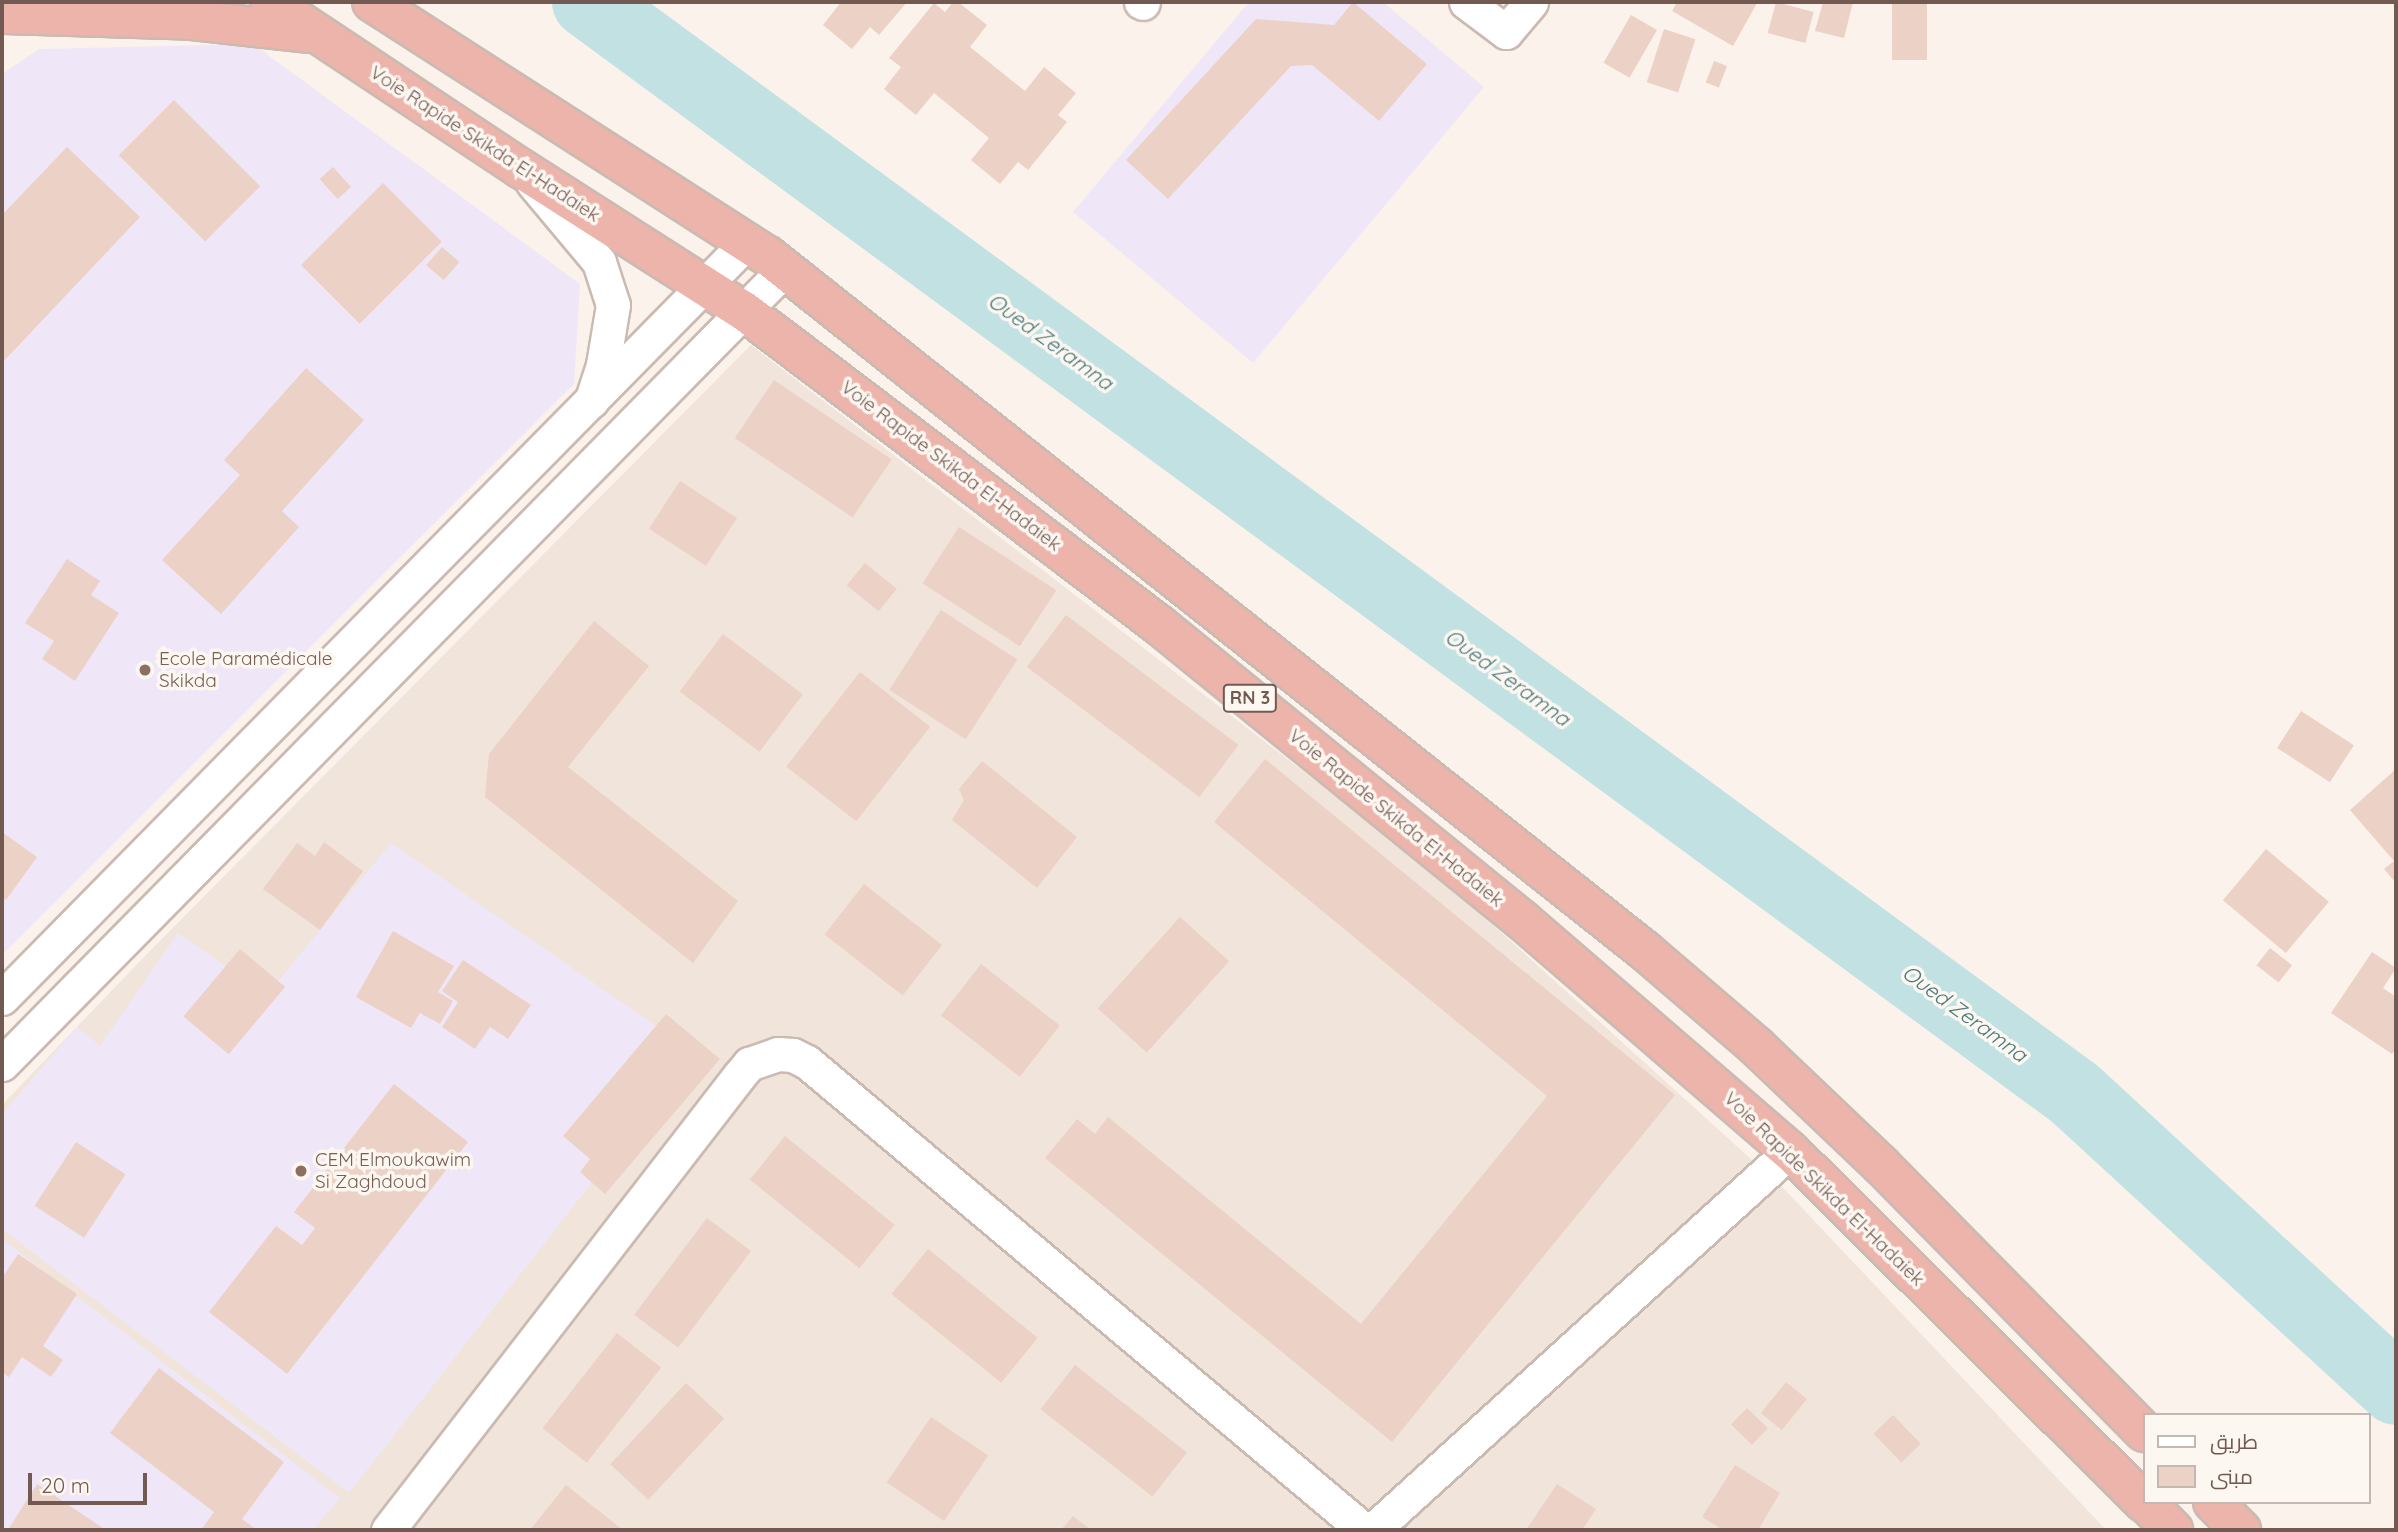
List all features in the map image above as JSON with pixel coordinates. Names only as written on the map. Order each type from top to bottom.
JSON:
[{"type":"highway","name":"Voie Rapide Skikda El-Hadaiek","points":[[270,2],[520,168],[744,311],[1170,633],[1522,920],[1790,1151],[2142,1499]]},
{"type":"highway","name":"RN 3","points":[[372,2],[748,241],[1644,950],[1757,1047],[1881,1165],[2142,1430]]},
{"type":"highway","points":[[5,14],[192,20],[317,34]]},
{"type":"highway","name":"Voie Rapide Skikda El-Hadaiek","points":[[2147,1504],[2173,1530]]},
{"type":"highway","points":[[2215,1504],[2241,1530]]},
{"type":"street","points":[[1466,2],[1506,32],[1531,2]]},
{"type":"street","points":[[520,168],[599,262],[613,306],[603,365],[590,405]]},
{"type":"street","points":[[2,998],[590,405],[748,241]]},
{"type":"street","points":[[2,1064],[785,269]]},
{"type":"street","points":[[395,1528],[739,1076],[749,1064],[778,1054],[793,1055],[807,1062],[1364,1530]]},
{"type":"street","points":[[1373,1530],[1790,1151]]},
{"type":"shaded area","points":[[1249,2],[1383,2],[1484,87],[1253,363],[1073,212]]},
{"type":"shaded area","name":"Ecole Paramédicale Skikda","points":[[253,44],[580,284],[574,384],[2,955],[2,74],[39,49]]},
{"type":"shaded area","points":[[751,345],[1440,877],[1786,1191],[2106,1530],[2,1530],[2,1105],[147,954]]},
{"type":"shaded area","name":"CEM Elmoukawim Si Zaghdoud","points":[[391,843],[694,1052],[349,1493],[2,1229],[2,1114],[77,1027],[100,1046],[178,933],[267,995]]},
{"type":"shaded area","points":[[2,1239],[340,1498],[313,1530],[2,1530]]},
{"type":"building","points":[[841,2],[907,2],[879,35],[870,27],[852,49],[823,25]]},
{"type":"building","points":[[953,2],[958,2],[987,25],[970,47],[1025,91],[1044,67],[1076,93],[1058,115],[1067,122],[1028,170],[1018,162],[1000,184],[971,160],[989,138],[934,93],[916,115],[884,89],[901,67],[889,58],[934,3],[945,12]]},
{"type":"building","points":[[1353,2],[1427,64],[1379,121],[1312,65],[1291,66],[1168,199],[1126,160],[1256,19],[1334,25]]},
{"type":"building","points":[[1677,2],[1757,3],[1733,46],[1672,11]]},
{"type":"building","points":[[1776,2],[1814,12],[1805,43],[1768,33]]},
{"type":"building","points":[[1823,2],[1853,2],[1844,38],[1815,31]]},
{"type":"building","points":[[1892,2],[1927,2],[1927,60],[1892,60]]},
{"type":"building","points":[[1631,15],[1657,30],[1629,78],[1604,63]]},
{"type":"building","points":[[1664,29],[1695,39],[1678,92],[1647,82]]},
{"type":"building","points":[[1714,61],[1727,66],[1719,87],[1706,82]]},
{"type":"building","points":[[174,100],[260,186],[205,241],[119,155]]},
{"type":"building","points":[[67,147],[140,217],[2,363],[2,215]]},
{"type":"building","points":[[333,167],[351,187],[338,199],[320,179]]},
{"type":"building","points":[[383,183],[442,242],[360,324],[301,265]]},
{"type":"building","points":[[442,247],[459,262],[444,280],[426,265]]},
{"type":"building","points":[[306,368],[364,420],[282,511],[299,527],[221,614],[162,560],[240,475],[224,460]]},
{"type":"building","points":[[774,380],[892,459],[853,517],[735,438]]},
{"type":"building","points":[[680,481],[737,518],[706,566],[649,529]]},
{"type":"building","points":[[959,527],[1056,590],[1020,646],[923,583]]},
{"type":"building","points":[[67,559],[100,581],[91,595],[119,613],[75,681],[42,659],[54,641],[25,623]]},
{"type":"building","points":[[865,563],[897,589],[879,611],[847,586]]},
{"type":"building","points":[[941,610],[1017,660],[966,739],[889,690]]},
{"type":"building","points":[[1066,615],[1239,745],[1199,797],[1027,667]]},
{"type":"building","points":[[594,621],[649,666],[568,767],[738,901],[693,963],[485,797],[489,754]]},
{"type":"building","points":[[723,634],[803,694],[760,752],[680,692]]},
{"type":"building","points":[[860,672],[930,727],[856,821],[786,767]]},
{"type":"building","points":[[2301,711],[2354,745],[2330,782],[2277,748]]},
{"type":"building","points":[[1265,759],[1675,1095],[1392,1442],[1045,1158],[1077,1119],[1095,1134],[1108,1117],[1361,1324],[1547,1096],[1214,822]]},
{"type":"building","points":[[982,761],[1077,837],[1037,888],[952,820],[964,800],[959,789]]},
{"type":"building","points":[[2396,769],[2396,883],[2384,869],[2394,861],[2350,810]]},
{"type":"building","points":[[2,832],[37,857],[6,900],[2,897]]},
{"type":"building","points":[[324,842],[363,871],[320,930],[263,889],[297,843],[315,856]]},
{"type":"building","points":[[2266,849],[2329,902],[2286,953],[2223,900]]},
{"type":"building","points":[[864,884],[942,945],[903,995],[825,934]]},
{"type":"building","points":[[1180,917],[1229,961],[1147,1053],[1098,1008]]},
{"type":"building","points":[[393,931],[454,966],[438,992],[453,1001],[440,1024],[420,1013],[411,1028],[356,997]]},
{"type":"building","points":[[2270,948],[2292,965],[2279,983],[2256,965]]},
{"type":"building","points":[[240,949],[285,987],[229,1054],[183,1016]]},
{"type":"building","points":[[2372,952],[2396,968],[2383,988],[2396,997],[2396,1049],[2392,1054],[2331,1013]]},
{"type":"building","points":[[463,960],[531,1005],[508,1039],[490,1027],[475,1049],[442,1027],[458,1002],[442,991]]},
{"type":"building","points":[[981,964],[1060,1026],[1020,1077],[941,1015]]},
{"type":"building","points":[[666,1014],[720,1059],[605,1194],[580,1172],[590,1159],[563,1136]]},
{"type":"building","points":[[394,1084],[468,1142],[287,1374],[209,1312],[276,1226],[302,1245],[315,1228],[294,1212]]},
{"type":"building","points":[[785,1136],[895,1225],[859,1268],[750,1180]]},
{"type":"building","points":[[76,1142],[125,1174],[84,1238],[35,1206]]},
{"type":"building","points":[[707,1218],[751,1251],[678,1348],[634,1315]]},
{"type":"building","points":[[928,1249],[1038,1338],[1001,1383],[891,1294]]},
{"type":"building","points":[[18,1254],[77,1294],[43,1346],[63,1360],[51,1377],[22,1357],[9,1377],[2,1372],[2,1278]]},
{"type":"building","points":[[617,1333],[661,1367],[587,1463],[543,1428]]},
{"type":"building","points":[[1075,1365],[1187,1452],[1152,1497],[1041,1409]]},
{"type":"building","points":[[159,1368],[284,1462],[242,1519],[257,1530],[201,1530],[214,1512],[110,1433]]},
{"type":"building","points":[[1786,1382],[1807,1399],[1782,1430],[1761,1413]]},
{"type":"building","points":[[686,1383],[724,1418],[648,1500],[610,1464]]},
{"type":"building","points":[[1747,1408],[1768,1428],[1752,1445],[1731,1425]]},
{"type":"building","points":[[1893,1415],[1921,1444],[1901,1463],[1874,1434]]},
{"type":"building","points":[[931,1417],[988,1456],[944,1521],[887,1482]]},
{"type":"building","points":[[1735,1465],[1780,1493],[1758,1530],[1723,1530],[1702,1517]]},
{"type":"building","points":[[37,1484],[106,1530],[8,1530]]},
{"type":"building","points":[[1557,1484],[1596,1509],[1582,1530],[1526,1530]]},
{"type":"building","points":[[566,1485],[623,1530],[530,1530]]},
{"type":"building","points":[[1073,1516],[1091,1530],[1061,1530]]},
{"type":"waterway","name":"Oued Zeramna","points":[[588,2],[2074,1093],[2396,1389]]},
{"type":"place","name":"Ecole Paramédicale Skikda","points":[[145,670]]},
{"type":"place","name":"CEM Elmoukawim Si Zaghdoud","points":[[301,1171]]}]
